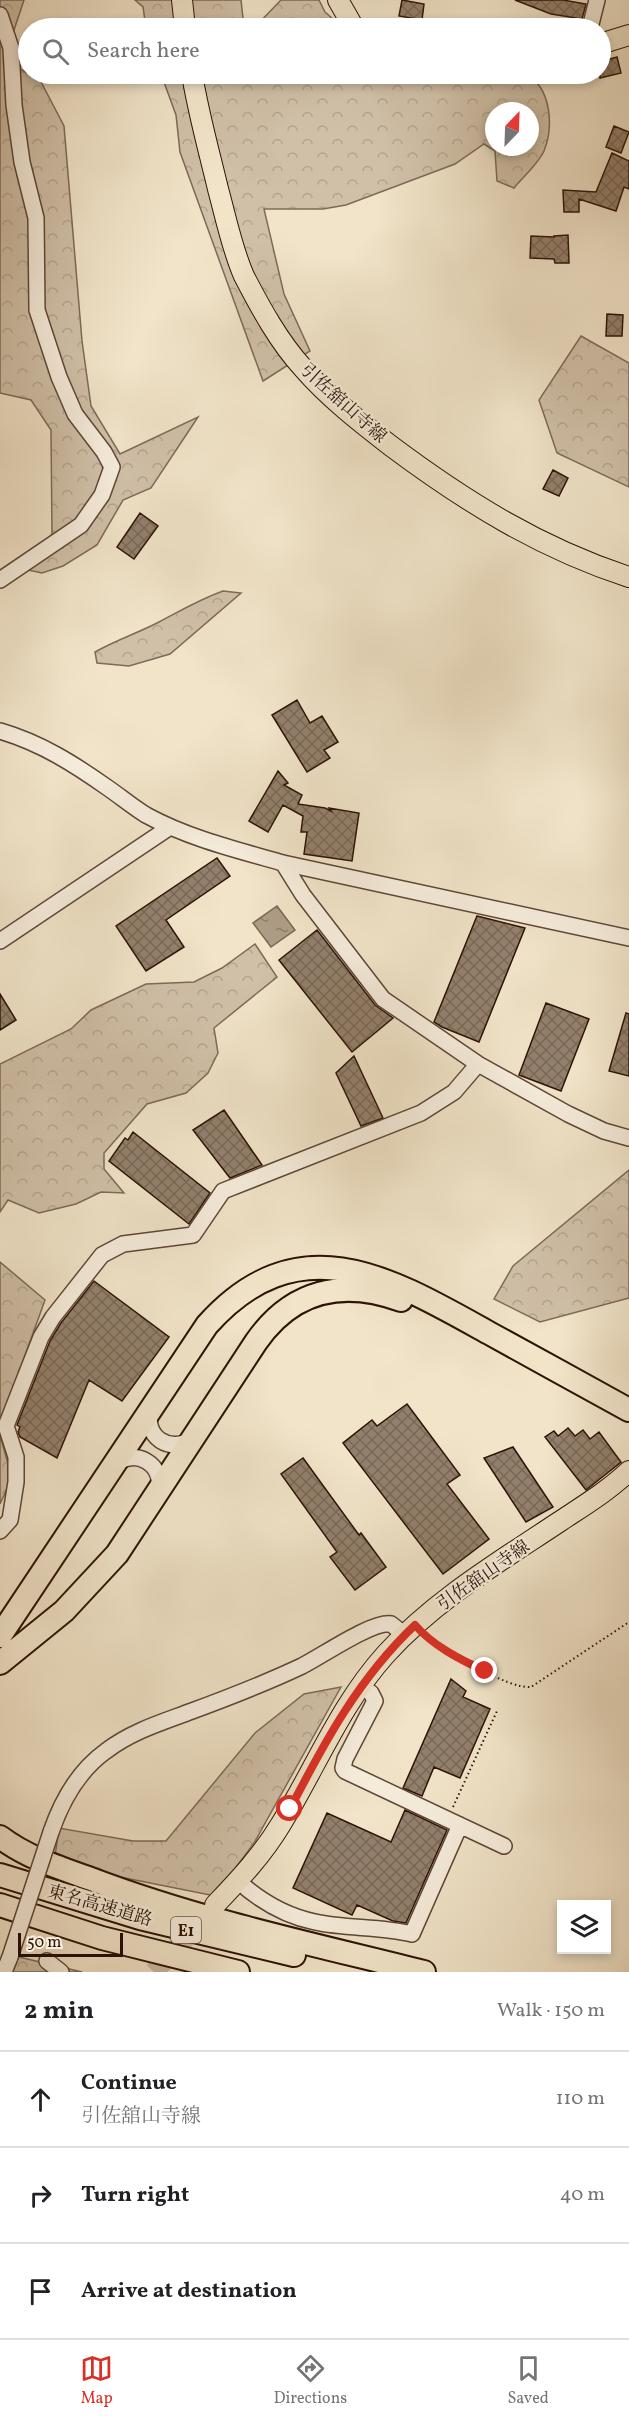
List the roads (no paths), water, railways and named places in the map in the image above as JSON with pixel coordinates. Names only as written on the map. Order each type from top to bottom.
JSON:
[{"type":"highway","points":[[0,1636],[207,1325],[231,1301],[275,1276],[300,1270],[325,1268],[359,1271],[409,1290],[629,1410]]},
{"type":"highway","points":[[0,1663],[64,1611],[100,1574],[133,1533],[256,1342],[283,1312],[306,1298],[345,1289],[375,1292],[405,1301],[629,1425]]},
{"type":"highway","points":[[0,1837],[33,1856],[107,1885],[178,1909],[424,1972]]},
{"type":"highway","name":"東名高速道路","points":[[0,1875],[152,1921],[230,1941],[376,1972]]},
{"type":"highway","name":"東名高速道路","points":[[0,1905],[102,1938],[238,1972]]},
{"type":"main road","points":[[182,0],[184,18]]},
{"type":"main road","points":[[338,0],[348,18]]},
{"type":"main road","points":[[611,41],[629,35]]},
{"type":"main road","name":"引佐舘山寺線","points":[[194,84],[230,233],[244,275],[272,323],[303,369],[330,396],[371,430],[426,472],[483,511],[526,535],[604,569],[629,577]]},
{"type":"main road","name":"引佐舘山寺線","points":[[215,1905],[238,1881],[279,1826],[331,1731],[361,1686],[410,1630],[456,1592],[606,1490],[629,1471]]},
{"type":"street","points":[[592,18],[597,0]]},
{"type":"street","points":[[0,15],[11,48],[14,105],[22,162],[36,218],[37,310],[59,377],[75,414],[104,452],[112,467],[102,495],[81,525],[0,580]]},
{"type":"street","points":[[0,731],[42,746],[58,755],[144,814],[170,827],[232,849],[283,863],[629,938]]},
{"type":"street","points":[[0,941],[170,827]]},
{"type":"street","points":[[283,863],[303,895],[383,999],[478,1064],[568,1114],[604,1131],[629,1138]]},
{"type":"street","points":[[0,1531],[10,1520],[16,1482],[16,1457],[6,1426],[41,1337],[53,1317],[102,1255],[123,1244],[193,1235],[223,1191],[421,1113],[454,1092],[478,1064]]},
{"type":"street","points":[[153,1406],[149,1425],[161,1442],[167,1445],[180,1445],[187,1443],[197,1434]]},
{"type":"street","points":[[111,1469],[128,1457],[148,1461],[159,1478],[160,1485],[156,1497]]},
{"type":"street","points":[[4,1972],[63,1801],[81,1775],[104,1752],[123,1739],[145,1729],[262,1685],[317,1659],[377,1625],[391,1624],[410,1630]]},
{"type":"street","points":[[361,1686],[371,1693],[375,1701],[345,1760],[343,1768],[345,1772],[504,1846]]},
{"type":"street","points":[[238,1881],[269,1905],[314,1922],[390,1929],[412,1934],[454,1822]]},
{"type":"street","points":[[0,1846],[33,1856]]},
{"type":"street","points":[[47,1961],[61,1972]]},
{"type":"water","points":[[277,906],[295,930],[271,947],[253,923]]},
{"type":"tunnel","points":[[154,1972],[201,1921]]}]
